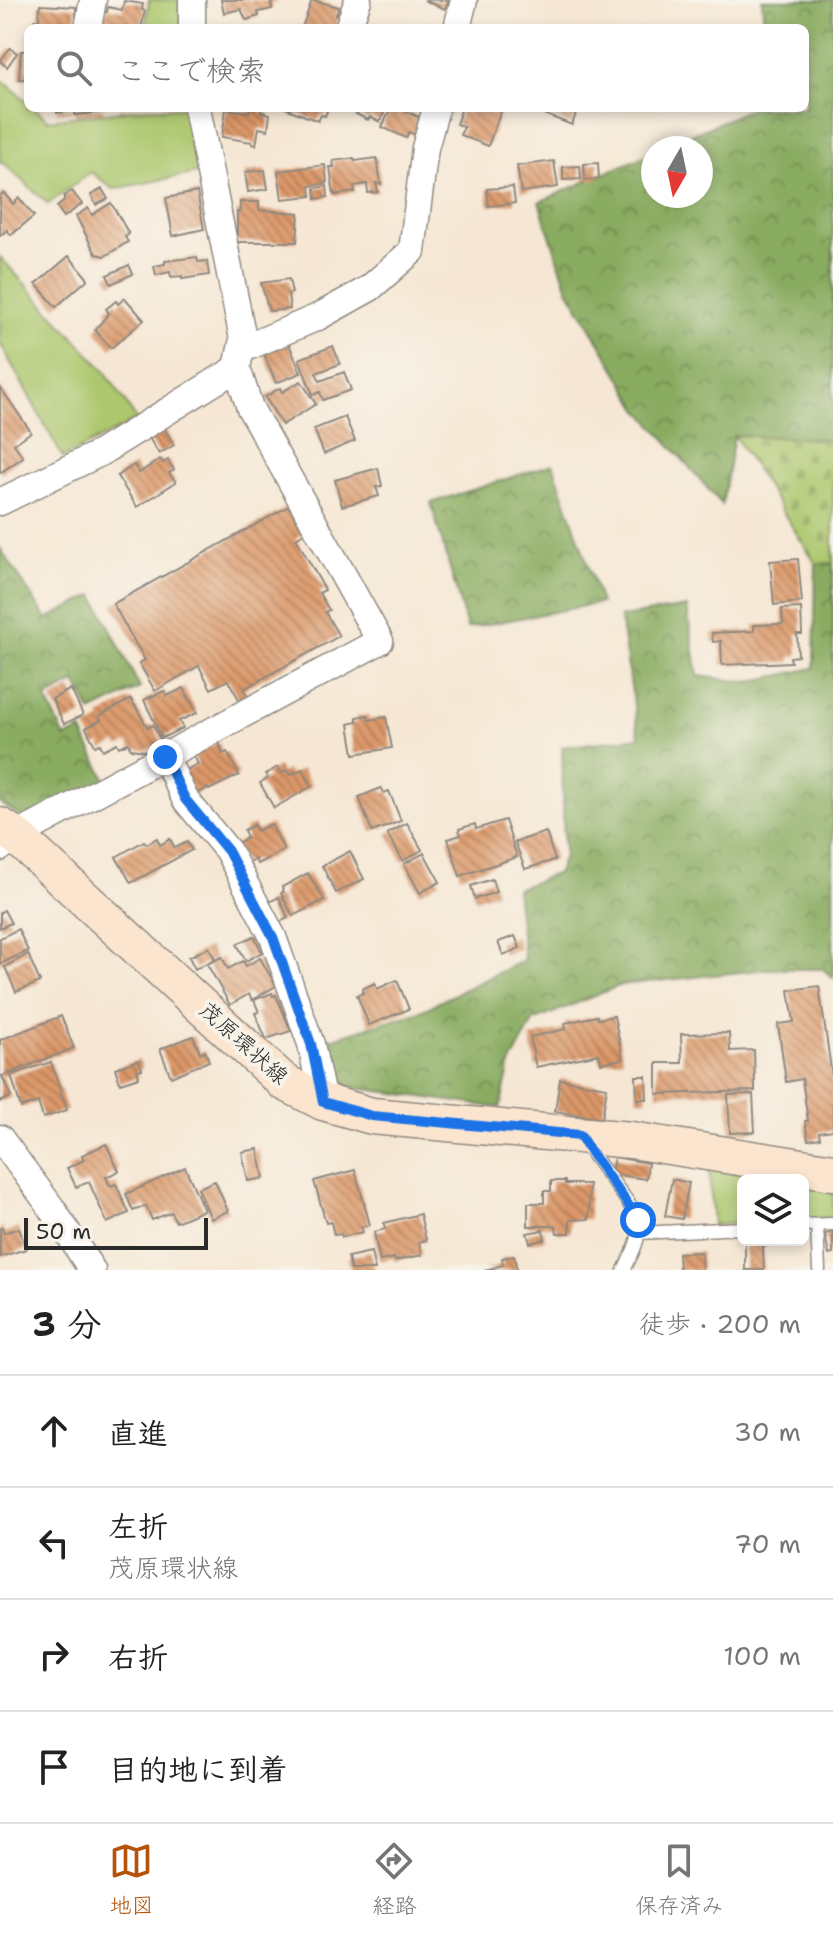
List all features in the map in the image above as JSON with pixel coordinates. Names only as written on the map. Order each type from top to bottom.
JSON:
[{"type":"main road","name":"茂原環状線","points":[[5,837],[284,1082],[323,1102],[372,1116],[631,1140],[833,1172]]},
{"type":"street","points":[[89,24],[93,0]]},
{"type":"street","points":[[192,0],[192,24]]},
{"type":"street","points":[[349,24],[358,0]]},
{"type":"street","points":[[458,24],[464,0]]},
{"type":"street","points":[[5,837],[165,757],[380,641],[250,408],[198,112]]},
{"type":"street","points":[[0,502],[100,453],[240,359],[370,288],[412,251],[425,148],[435,112]]},
{"type":"street","points":[[165,757],[185,799],[228,851],[273,937],[311,1044],[323,1102]]},
{"type":"street","points":[[0,1138],[92,1270]]},
{"type":"lane","points":[[580,1135],[594,1161],[624,1197],[638,1220],[639,1233],[624,1270]]},
{"type":"lane","points":[[809,1225],[833,1224]]},
{"type":"lane","points":[[817,1225],[819,1270]]},
{"type":"lane","points":[[639,1233],[737,1228]]},
{"type":"green space","points":[[149,0],[183,0],[183,24],[146,24]]},
{"type":"green space","points":[[762,0],[833,0],[833,440],[734,436],[722,505],[639,409],[568,289],[539,202],[641,157],[641,208],[713,208],[713,136],[689,136],[743,112],[809,112],[809,24],[764,24]]},
{"type":"green space","points":[[0,78],[24,99],[24,112],[39,112],[48,120],[113,112],[190,112],[198,173],[113,189],[91,172],[48,204],[0,163]]},
{"type":"green space","points":[[0,257],[105,371],[137,420],[63,458],[0,343]]},
{"type":"green space","points":[[734,435],[833,440],[833,563],[816,564]]},
{"type":"green space","points":[[553,464],[601,603],[467,628],[431,503]]},
{"type":"green space","points":[[0,548],[47,619],[94,595],[140,688],[91,712],[76,682],[46,698],[65,738],[81,730],[106,780],[26,820],[0,803]]},
{"type":"green space","points":[[833,563],[833,978],[823,969],[768,969],[621,985],[533,1021],[510,1065],[500,1108],[329,1084],[318,1043],[423,1010],[524,960],[516,889],[558,873],[564,855],[562,747],[639,737],[620,617],[687,607],[698,676],[748,682],[814,668],[816,564]]},
{"type":"green space","points":[[709,1168],[752,1174],[737,1174],[737,1223],[713,1225]]},
{"type":"green space","points":[[809,1182],[833,1185],[833,1218],[809,1220]]},
{"type":"building","points":[[221,0],[279,1],[271,3],[272,9],[258,12],[259,16],[246,20],[241,9],[224,13]]},
{"type":"building","points":[[312,0],[339,7],[337,24],[303,24]]},
{"type":"building","points":[[424,0],[449,0],[445,9]]},
{"type":"building","points":[[124,1],[143,4],[142,24],[102,24],[108,7],[122,10]]},
{"type":"building","points":[[40,5],[76,7],[76,24],[35,24],[35,20],[39,20]]},
{"type":"building","points":[[10,48],[17,53],[7,67],[0,61]]},
{"type":"building","points":[[21,51],[24,51],[24,79],[19,79]]},
{"type":"building","points":[[75,112],[104,112],[75,115]]},
{"type":"building","points":[[226,112],[270,114],[268,130],[259,128],[256,145],[222,137]]},
{"type":"building","points":[[295,112],[327,112],[318,121]]},
{"type":"building","points":[[354,112],[384,112],[380,122]]},
{"type":"building","points":[[389,112],[408,112],[425,120],[417,136],[409,132],[406,138],[382,127]]},
{"type":"building","points":[[460,112],[501,112],[488,146],[460,135],[464,127],[456,124]]},
{"type":"building","points":[[538,112],[577,112],[572,125]]},
{"type":"building","points":[[354,158],[355,161],[377,158],[381,184],[376,183],[378,192],[368,193],[367,184],[354,186],[355,192],[334,195],[330,167],[334,167],[333,161]]},
{"type":"building","points":[[554,161],[558,187],[521,192],[517,166]]},
{"type":"building","points":[[598,163],[599,179],[585,180],[584,164]]},
{"type":"building","points":[[325,165],[327,183],[310,186],[311,196],[282,199],[278,171]]},
{"type":"building","points":[[580,166],[581,179],[563,180],[563,167]]},
{"type":"building","points":[[265,170],[268,189],[248,192],[245,172]]},
{"type":"building","points":[[327,186],[328,197],[316,199],[315,188]]},
{"type":"building","points":[[513,187],[515,203],[489,206],[487,189]]},
{"type":"building","points":[[102,189],[108,199],[96,205],[91,195]]},
{"type":"building","points":[[72,191],[82,204],[64,217],[57,207],[64,201],[64,196]]},
{"type":"building","points":[[197,192],[204,229],[173,236],[166,198]]},
{"type":"building","points":[[4,193],[13,204],[19,198],[34,216],[11,235],[7,230],[0,236],[0,195]]},
{"type":"building","points":[[240,202],[259,202],[259,210],[299,213],[297,242],[237,242]]},
{"type":"building","points":[[111,203],[129,234],[125,237],[128,242],[105,256],[96,254],[76,216],[88,208],[92,215]]},
{"type":"building","points":[[69,256],[88,279],[56,307],[36,284]]},
{"type":"building","points":[[197,257],[198,262],[207,261],[209,275],[182,279],[182,276],[171,277],[170,272],[156,275],[154,266],[165,264],[165,261]]},
{"type":"building","points":[[129,265],[133,274],[111,284],[107,275]]},
{"type":"building","points":[[289,279],[292,293],[288,294],[290,309],[269,311],[261,283]]},
{"type":"building","points":[[125,298],[144,320],[111,348],[95,330],[109,313],[106,309]]},
{"type":"building","points":[[287,339],[301,373],[276,383],[262,349]]},
{"type":"building","points":[[333,346],[340,364],[316,373],[320,381],[344,372],[351,390],[323,400],[320,392],[313,395],[299,359]]},
{"type":"building","points":[[301,381],[316,404],[282,425],[265,397]]},
{"type":"building","points":[[0,387],[31,432],[14,444],[23,457],[0,473]]},
{"type":"building","points":[[345,417],[355,441],[324,454],[314,429]]},
{"type":"building","points":[[164,428],[174,445],[159,454],[149,438]]},
{"type":"building","points":[[160,459],[163,463],[168,460],[174,470],[169,473],[176,482],[137,507],[117,476],[134,465],[139,473]]},
{"type":"building","points":[[378,468],[382,486],[376,487],[379,496],[342,506],[335,480]]},
{"type":"building","points":[[289,506],[304,533],[296,538],[325,590],[319,593],[329,610],[325,612],[339,636],[244,689],[248,696],[240,701],[228,680],[211,689],[199,666],[155,691],[139,663],[145,660],[113,604]]},
{"type":"building","points":[[798,559],[802,602],[774,605],[770,561]]},
{"type":"building","points":[[801,608],[802,634],[797,634],[798,656],[790,657],[791,662],[722,665],[721,641],[713,642],[712,633],[754,631],[754,625],[783,624],[782,609]]},
{"type":"building","points":[[184,688],[197,713],[179,721],[183,728],[162,738],[144,700],[164,691],[167,696]]},
{"type":"building","points":[[71,689],[83,715],[64,724],[52,699]]},
{"type":"building","points":[[131,699],[148,728],[153,725],[162,743],[145,751],[131,749],[128,743],[119,747],[117,743],[103,750],[100,744],[95,746],[86,728],[101,720],[99,716]]},
{"type":"building","points":[[368,715],[369,720],[386,717],[392,748],[354,754],[349,724],[357,722],[357,717]]},
{"type":"building","points":[[219,742],[222,754],[227,752],[239,775],[194,795],[182,772],[198,764],[193,755]]},
{"type":"building","points":[[278,767],[281,773],[287,770],[290,775],[302,769],[312,786],[274,808],[260,783],[268,778],[266,774]]},
{"type":"building","points":[[381,788],[384,793],[389,791],[401,821],[372,832],[359,797]]},
{"type":"building","points":[[505,820],[517,857],[460,876],[448,839],[461,835],[459,829],[475,824],[476,829]]},
{"type":"building","points":[[407,823],[422,850],[403,861],[387,834]]},
{"type":"building","points":[[271,824],[284,850],[257,864],[255,859],[245,864],[235,844],[247,838],[244,830],[254,825],[257,831]]},
{"type":"building","points":[[546,832],[555,860],[525,869],[515,842]]},
{"type":"building","points":[[157,838],[160,845],[170,839],[175,848],[187,842],[192,850],[131,883],[116,857],[144,841],[147,844]]},
{"type":"building","points":[[350,851],[364,879],[336,893],[322,866]]},
{"type":"building","points":[[424,853],[440,882],[420,893],[404,864]]},
{"type":"building","points":[[308,873],[324,900],[293,916],[281,893],[284,892],[282,887]]},
{"type":"building","points":[[492,879],[496,892],[475,899],[471,886]]},
{"type":"building","points":[[279,897],[288,918],[275,924],[265,904]]},
{"type":"building","points":[[4,910],[11,923],[0,928],[0,912]]},
{"type":"building","points":[[18,929],[28,951],[0,964],[0,938]]},
{"type":"building","points":[[254,936],[262,952],[246,961],[237,944]]},
{"type":"building","points":[[515,936],[520,948],[503,955],[498,942]]},
{"type":"building","points":[[209,947],[215,959],[195,969],[189,957]]},
{"type":"building","points":[[28,954],[40,982],[16,992],[5,967]]},
{"type":"building","points":[[222,957],[228,969],[243,961],[246,966],[260,958],[276,986],[252,1000],[249,994],[230,1005],[207,964]]},
{"type":"building","points":[[397,980],[409,1009],[369,1025],[357,995],[375,983],[377,989]]},
{"type":"building","points":[[819,986],[833,1083],[833,1130],[819,1132],[820,1138],[808,1140],[802,1079],[786,1082],[778,1024],[794,1022],[789,990]]},
{"type":"building","points":[[272,993],[276,995],[291,1031],[266,1039],[255,1013],[259,1012],[254,1000]]},
{"type":"building","points":[[61,1016],[74,1048],[2,1076],[11,1097],[0,1102],[0,1040]]},
{"type":"building","points":[[597,1016],[598,1019],[614,1016],[623,1059],[601,1063],[599,1054],[536,1067],[530,1037],[566,1029],[565,1023]]},
{"type":"building","points":[[729,1033],[730,1051],[754,1050],[755,1091],[657,1094],[657,1063],[682,1063],[681,1034]]},
{"type":"building","points":[[193,1036],[200,1053],[205,1051],[209,1061],[171,1077],[160,1049]]},
{"type":"building","points":[[139,1060],[142,1069],[137,1070],[139,1077],[120,1083],[115,1068]]},
{"type":"building","points":[[51,1062],[67,1110],[43,1118],[38,1102],[21,1108],[11,1075]]},
{"type":"building","points":[[636,1076],[646,1076],[647,1099],[637,1099]]},
{"type":"building","points":[[560,1079],[607,1087],[602,1119],[555,1111]]},
{"type":"building","points":[[753,1094],[755,1132],[730,1133],[728,1095]]},
{"type":"building","points":[[106,1144],[119,1171],[106,1177],[110,1186],[116,1184],[129,1213],[107,1223],[89,1182],[76,1187],[67,1168],[84,1160],[82,1155]]},
{"type":"building","points":[[258,1149],[264,1178],[248,1181],[242,1152]]},
{"type":"building","points":[[614,1157],[648,1163],[646,1179],[611,1174]]},
{"type":"building","points":[[185,1167],[204,1210],[176,1222],[171,1212],[152,1220],[146,1206],[133,1211],[126,1194]]},
{"type":"building","points":[[355,1170],[370,1225],[361,1227],[363,1232],[342,1237],[341,1234],[334,1235],[331,1222],[326,1223],[314,1181]]},
{"type":"building","points":[[672,1179],[689,1183],[682,1219],[665,1216]]},
{"type":"building","points":[[215,1181],[228,1211],[211,1219],[198,1188]]},
{"type":"building","points":[[551,1181],[589,1184],[589,1219],[570,1220],[570,1233],[557,1233],[556,1226],[528,1226],[528,1203],[544,1203],[544,1191],[551,1191]]},
{"type":"building","points":[[420,1214],[426,1240],[419,1242],[422,1255],[380,1261],[374,1232],[385,1229],[384,1223]]},
{"type":"building","points":[[2,1227],[4,1233],[19,1228],[26,1249],[0,1257]]},
{"type":"building","points":[[543,1230],[545,1239],[530,1243],[527,1233]]},
{"type":"building","points":[[833,1232],[833,1254],[829,1255],[825,1234]]},
{"type":"building","points":[[745,1246],[763,1246],[764,1270],[745,1270]]},
{"type":"building","points":[[371,1252],[375,1270],[351,1270],[348,1257]]},
{"type":"building","points":[[701,1252],[702,1270],[679,1270],[678,1253]]},
{"type":"building","points":[[514,1256],[517,1270],[485,1270],[503,1265],[502,1258]]},
{"type":"route","points":[[165,757],[185,799],[228,851],[273,937],[311,1044],[323,1102],[372,1116],[580,1135],[594,1161],[624,1197],[638,1220]]}]
